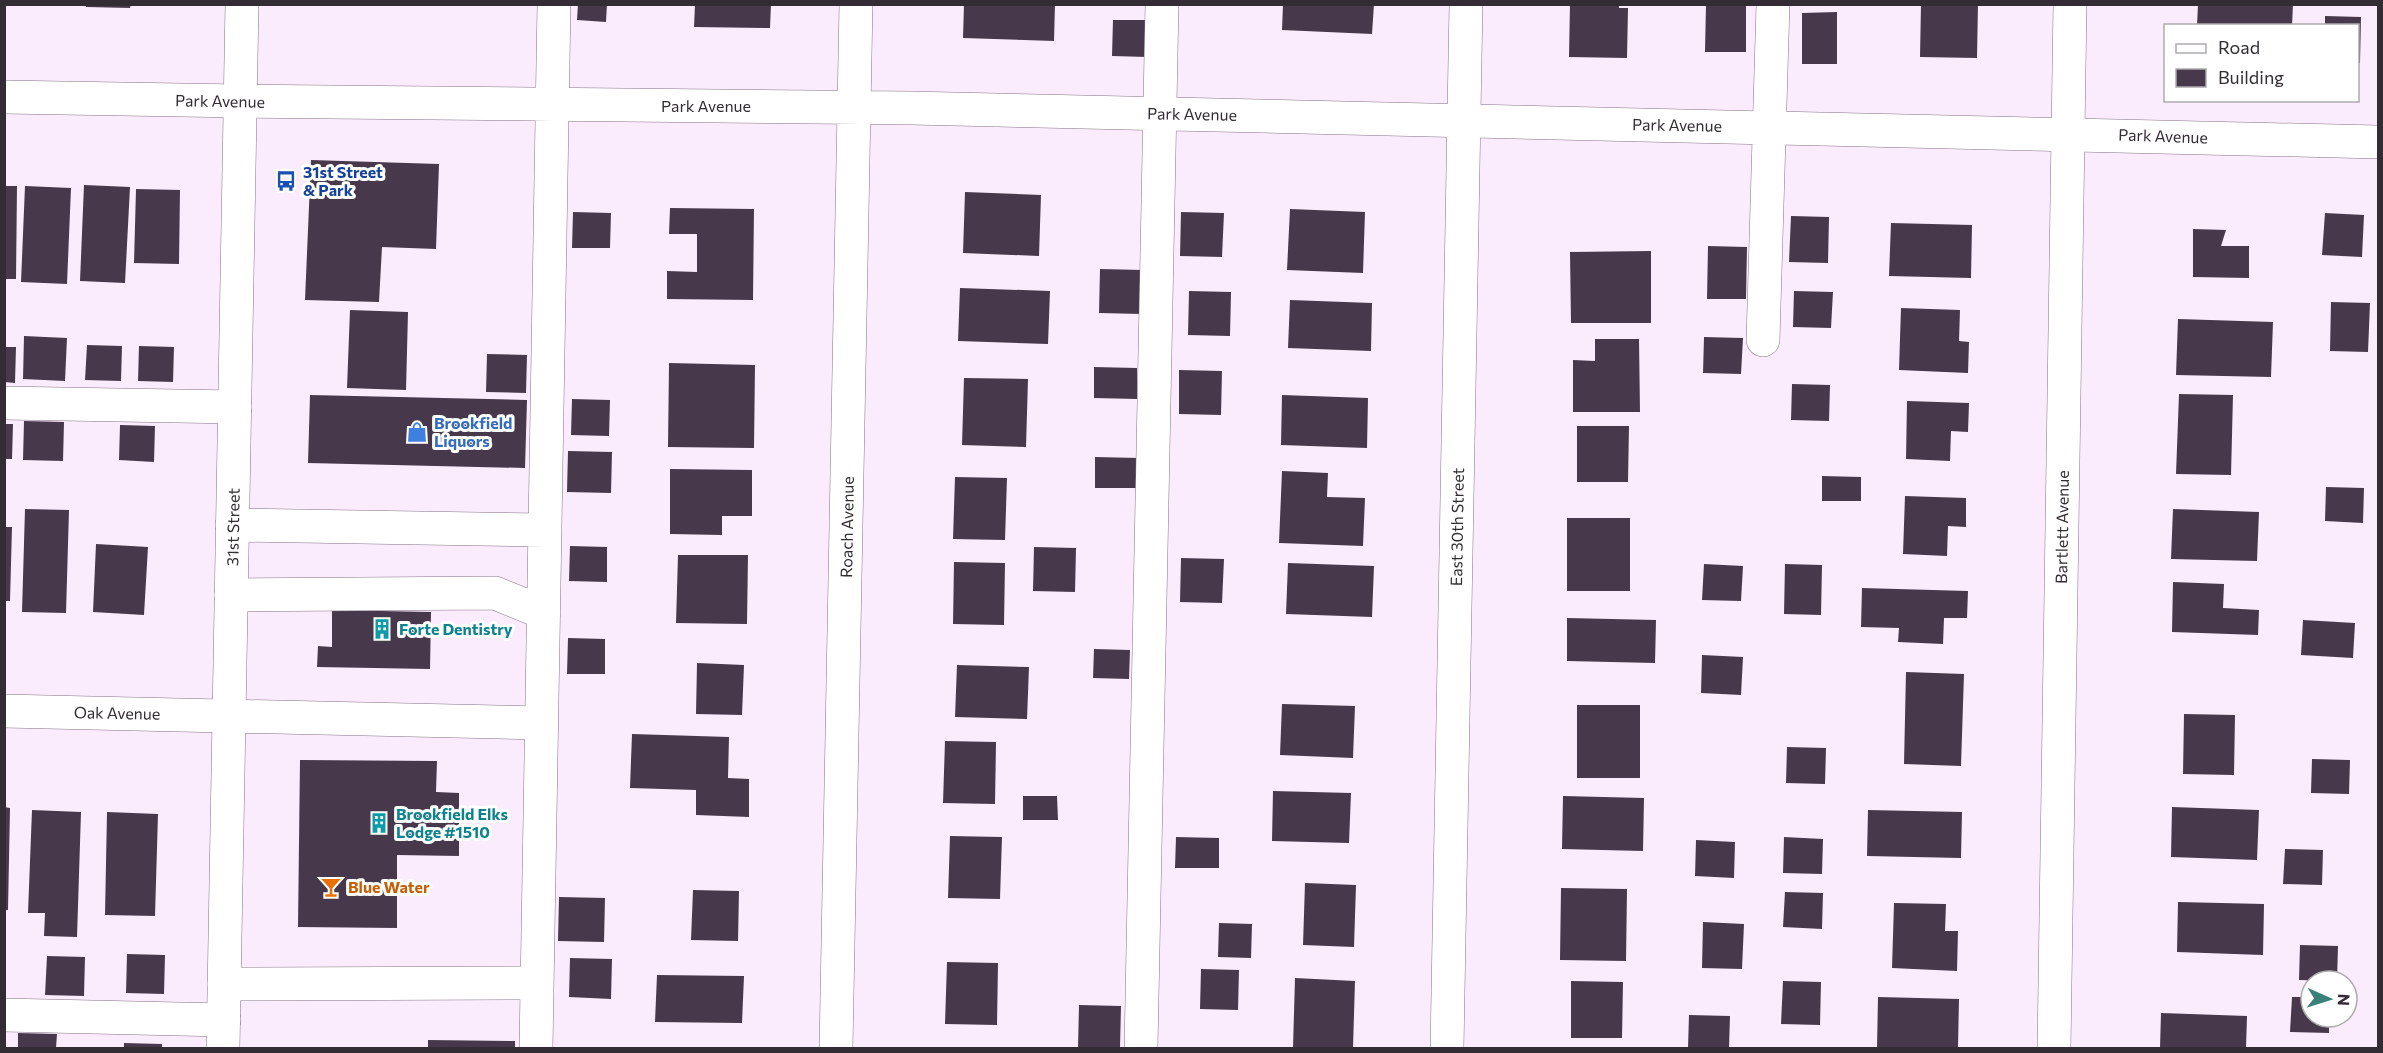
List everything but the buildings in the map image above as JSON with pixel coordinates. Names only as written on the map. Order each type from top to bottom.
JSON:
[{"type":"street","name":"31st Street","points":[[224,1034],[242,4]]},
{"type":"street","points":[[536,1048],[554,4]]},
{"type":"street","name":"Roach Avenue","points":[[836,1048],[856,4]]},
{"type":"street","points":[[1142,1048],[1162,4]]},
{"type":"street","name":"East 30th Street","points":[[1447,1048],[1466,4]]},
{"type":"street","points":[[1763,340],[1773,4]]},
{"type":"street","name":"Bartlett Avenue","points":[[2054,1048],[2070,4]]},
{"type":"street","name":"Park Avenue","points":[[4,97],[855,107],[2379,142]]},
{"type":"street","points":[[4,402],[235,407]]},
{"type":"street","points":[[232,525],[545,530]]},
{"type":"street","points":[[231,595],[495,593],[544,613]]},
{"type":"street","name":"Oak Avenue","points":[[4,711],[541,723]]},
{"type":"street","points":[[224,984],[537,983]]},
{"type":"street","points":[[4,1015],[224,1034]]},
{"type":"place","name":"31st Street & Park","points":[[286,181]]},
{"type":"place","name":"Brookfield Liquors","points":[[417,432]]},
{"type":"place","name":"Forte Dentistry","points":[[382,629]]},
{"type":"place","name":"Brookfield Elks Lodge #1510","points":[[379,823]]},
{"type":"place","name":"Blue Water","points":[[331,887]]}]
